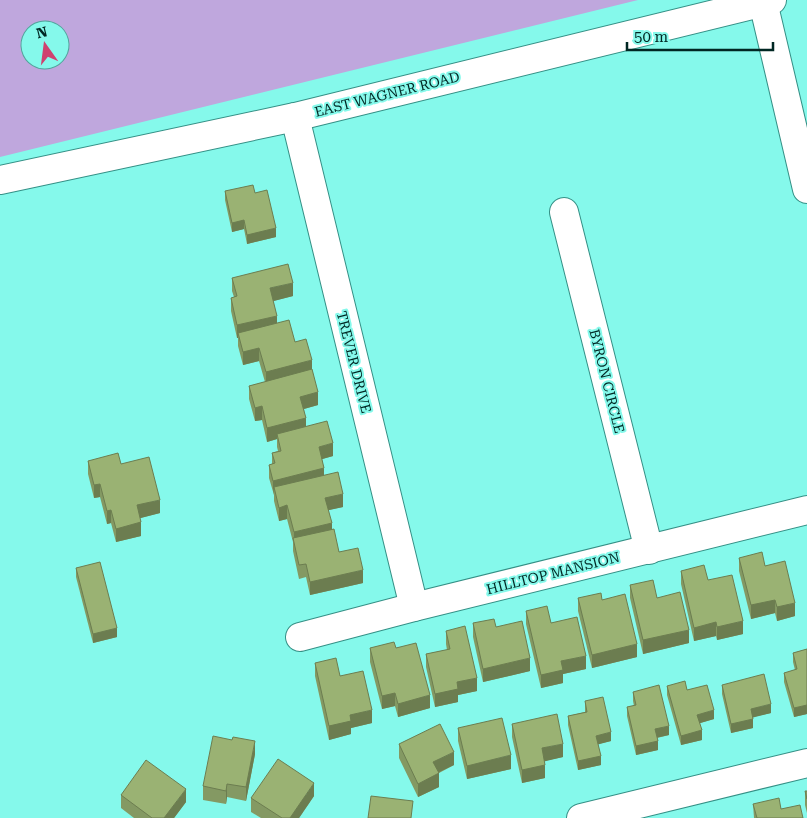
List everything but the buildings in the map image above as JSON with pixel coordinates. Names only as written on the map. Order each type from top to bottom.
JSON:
[{"type":"street","name":"EAST WAGNER ROAD","points":[[0,180],[295,116],[767,1]]},
{"type":"street","points":[[767,1],[807,189]]},
{"type":"street","name":"TREVER DRIVE","points":[[295,116],[414,607]]},
{"type":"street","name":"BYRON CIRCLE","points":[[564,212],[650,550]]},
{"type":"street","name":"HILLTOP MANSION","points":[[300,637],[807,510]]},
{"type":"street","points":[[581,818],[807,763]]},
{"type":"shaded area","points":[[0,0],[638,0],[0,157]]}]
